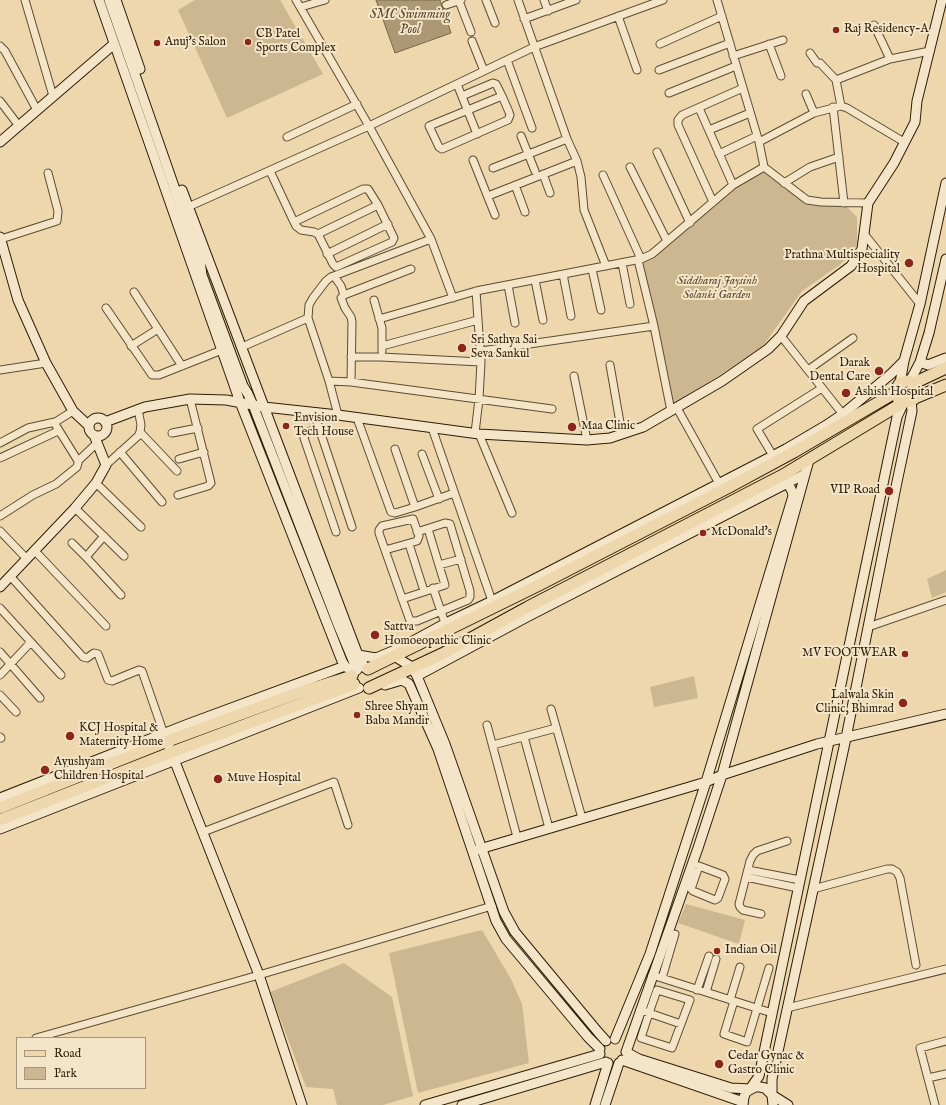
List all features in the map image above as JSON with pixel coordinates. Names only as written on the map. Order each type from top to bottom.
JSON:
[{"type":"main road","points":[[99,0],[240,402],[360,677],[380,686],[402,680],[409,684],[438,749],[477,849],[504,912],[515,932],[598,1032],[610,1040],[622,1043],[625,1047],[622,1058],[614,1064],[607,1063],[462,1105]]},
{"type":"main road","points":[[110,0],[200,262],[207,272],[250,384],[248,394],[336,622],[360,677]]},
{"type":"main road","points":[[116,0],[188,207],[358,655],[360,677]]},
{"type":"main road","points":[[105,422],[138,409],[190,399],[226,400],[264,407],[477,433],[587,440],[610,438],[644,427],[722,381],[768,349],[781,336],[804,301],[851,266],[862,249],[868,203],[894,163],[915,122],[917,101],[942,0]]},
{"type":"main road","points":[[0,142],[114,44]]},
{"type":"main road","points":[[905,385],[904,361],[920,304],[946,183]]},
{"type":"main road","points":[[0,238],[2,255],[18,300],[46,363],[73,411],[89,426],[90,431],[96,439],[106,466],[96,483],[75,508],[0,587]]},
{"type":"main road","points":[[910,400],[898,398],[920,362],[929,333],[946,259]]},
{"type":"main road","points":[[920,362],[928,365],[946,358]]},
{"type":"main road","points":[[845,417],[904,361]]},
{"type":"main road","points":[[0,829],[360,677],[394,656],[808,440],[845,417],[905,385],[946,368]]},
{"type":"main road","points":[[622,1058],[743,1103],[746,1092],[750,1089],[759,1076],[897,417],[917,389],[905,385]]},
{"type":"main road","points":[[0,798],[166,738],[298,693],[360,677],[414,671],[442,654],[785,479],[808,460],[865,432],[910,400],[946,385]]},
{"type":"main road","points":[[773,1105],[772,1079],[846,738],[912,411],[910,400]]},
{"type":"main road","points":[[89,426],[94,419],[100,419],[105,422]]},
{"type":"main road","points":[[96,439],[104,433],[106,428],[105,422]]},
{"type":"main road","points":[[605,1105],[652,975],[695,865],[722,775],[808,460]]},
{"type":"main road","points":[[785,479],[805,474]]},
{"type":"main road","points":[[425,1105],[600,1052],[610,1040],[650,954],[706,782],[793,496],[792,491],[785,479]]},
{"type":"main road","points":[[358,655],[376,658],[400,648],[445,623],[537,582]]},
{"type":"main road","points":[[394,656],[414,671],[445,744],[477,849],[496,921],[506,939],[588,1036],[600,1052],[602,1058],[607,1063]]},
{"type":"main road","points":[[477,849],[706,782],[722,775],[829,741],[946,714]]},
{"type":"main road","points":[[166,738],[259,975],[302,1105]]},
{"type":"main road","points":[[0,808],[166,738]]},
{"type":"main road","points":[[0,820],[174,756]]},
{"type":"main road","points":[[622,1058],[639,1059],[731,1088],[765,1088],[772,1095],[788,1105]]},
{"type":"main road","points":[[595,1105],[607,1063]]},
{"type":"street","points":[[25,0],[53,96]]},
{"type":"street","points":[[296,0],[357,104],[431,239],[453,298]]},
{"type":"street","points":[[301,7],[313,2],[325,0]]},
{"type":"street","points":[[446,5],[460,0],[471,32]]},
{"type":"street","points":[[486,0],[495,23]]},
{"type":"street","points":[[518,0],[567,138],[577,161],[581,177],[584,210],[606,266]]},
{"type":"street","points":[[544,0],[548,11]]},
{"type":"street","points":[[524,19],[576,0]]},
{"type":"street","points":[[188,207],[369,126],[508,60],[534,46],[663,0]]},
{"type":"street","points":[[717,0],[758,139],[764,167],[807,200],[816,202],[868,203]]},
{"type":"street","points":[[618,16],[636,70]]},
{"type":"street","points":[[660,44],[722,16]]},
{"type":"street","points":[[874,25],[890,59]]},
{"type":"street","points":[[734,56],[783,40]]},
{"type":"street","points":[[472,41],[484,71]]},
{"type":"street","points":[[658,70],[730,43]]},
{"type":"street","points":[[769,44],[781,76]]},
{"type":"street","points":[[0,46],[5,51],[37,110]]},
{"type":"street","points":[[836,80],[890,59],[930,51]]},
{"type":"street","points":[[810,53],[816,63],[820,63],[836,80],[841,106]]},
{"type":"street","points":[[508,60],[532,128]]},
{"type":"street","points":[[669,93],[736,66]]},
{"type":"street","points":[[462,96],[493,83],[496,84],[502,96],[510,115],[508,120],[442,149],[439,147],[430,126],[502,96]]},
{"type":"street","points":[[457,84],[477,134]]},
{"type":"street","points":[[713,202],[678,122],[679,117],[743,88]]},
{"type":"street","points":[[806,94],[814,113]]},
{"type":"street","points":[[0,101],[19,126]]},
{"type":"street","points":[[287,137],[357,104]]},
{"type":"street","points":[[719,154],[758,139],[814,113],[841,106],[847,108],[904,142]]},
{"type":"street","points":[[699,108],[733,185]]},
{"type":"street","points":[[833,108],[844,203]]},
{"type":"street","points":[[709,130],[750,113]]},
{"type":"street","points":[[521,136],[535,171]]},
{"type":"street","points":[[493,168],[567,138]]},
{"type":"street","points":[[657,152],[690,223]]},
{"type":"street","points":[[784,183],[810,167],[838,158]]},
{"type":"street","points":[[473,160],[495,215]]},
{"type":"street","points":[[488,196],[577,161]]},
{"type":"street","points":[[630,167],[667,241]]},
{"type":"street","points":[[379,319],[476,291],[640,259],[652,254],[733,185],[764,167]]},
{"type":"street","points":[[270,171],[298,228],[318,234],[378,205]]},
{"type":"street","points":[[0,238],[57,221],[58,212],[48,172]]},
{"type":"street","points":[[542,174],[550,193]]},
{"type":"street","points":[[603,175],[640,259],[674,410],[721,486]]},
{"type":"street","points":[[515,185],[525,212]]},
{"type":"street","points":[[294,222],[366,188],[370,190],[388,224],[393,235],[393,240],[392,242],[338,267],[334,266],[318,234]]},
{"type":"street","points":[[327,254],[388,224]]},
{"type":"street","points":[[865,235],[920,304]]},
{"type":"street","points":[[338,415],[329,381],[308,318],[309,305],[326,281],[334,276],[431,239]]},
{"type":"street","points":[[622,263],[630,304]]},
{"type":"street","points":[[351,382],[352,322],[341,298],[344,295],[412,269]]},
{"type":"street","points":[[592,269],[601,310]]},
{"type":"street","points":[[563,274],[571,316]]},
{"type":"street","points":[[334,276],[341,286],[344,295]]},
{"type":"street","points":[[535,280],[543,320]]},
{"type":"street","points":[[508,285],[515,323]]},
{"type":"street","points":[[476,291],[481,351],[477,433],[512,513]]},
{"type":"street","points":[[134,292],[182,366]]},
{"type":"street","points":[[374,300],[382,328],[381,357]]},
{"type":"street","points":[[106,308],[152,375],[159,375],[222,350]]},
{"type":"street","points":[[242,347],[308,318]]},
{"type":"street","points":[[382,346],[478,320]]},
{"type":"street","points":[[481,351],[654,326]]},
{"type":"street","points":[[131,346],[158,329]]},
{"type":"street","points":[[781,336],[845,417]]},
{"type":"street","points":[[808,370],[853,338]]},
{"type":"street","points":[[351,357],[481,362]]},
{"type":"street","points":[[0,370],[46,363]]},
{"type":"street","points":[[610,365],[622,434]]},
{"type":"street","points":[[574,376],[587,440]]},
{"type":"street","points":[[329,381],[351,382],[552,409]]},
{"type":"street","points":[[774,458],[757,429],[822,388]]},
{"type":"street","points":[[178,495],[210,485],[211,480],[190,399]]},
{"type":"street","points":[[106,466],[136,439],[140,432],[138,409]]},
{"type":"street","points":[[0,443],[28,428],[56,422],[73,411]]},
{"type":"street","points":[[314,413],[352,527]]},
{"type":"street","points":[[357,418],[391,512],[396,513],[454,493]]},
{"type":"street","points":[[56,422],[55,426],[78,460]]},
{"type":"street","points":[[319,427],[306,433],[304,438],[336,532]]},
{"type":"street","points":[[172,433],[198,428]]},
{"type":"street","points":[[432,428],[492,601]]},
{"type":"street","points":[[0,458],[58,431]]},
{"type":"street","points":[[140,432],[177,471]]},
{"type":"street","points":[[0,516],[33,495],[56,484],[77,466],[78,460],[96,439]]},
{"type":"street","points":[[395,449],[415,507]]},
{"type":"street","points":[[120,452],[162,502]]},
{"type":"street","points":[[179,459],[204,452]]},
{"type":"street","points":[[422,454],[439,499]]},
{"type":"street","points":[[96,483],[141,527]]},
{"type":"street","points":[[75,508],[124,556]]},
{"type":"street","points":[[386,550],[417,541],[417,532],[414,521],[411,518],[380,528],[379,533],[410,621],[417,621],[468,600],[470,597],[470,591],[450,524],[445,523],[417,532]]},
{"type":"street","points":[[402,599],[445,584],[428,529]]},
{"type":"street","points":[[0,531],[27,559]]},
{"type":"street","points":[[86,557],[104,536]]},
{"type":"street","points":[[72,543],[121,595]]},
{"type":"street","points":[[409,544],[424,592]]},
{"type":"street","points":[[35,551],[106,626]]},
{"type":"street","points":[[439,565],[461,559]]},
{"type":"street","points":[[10,576],[83,657],[87,658],[94,653],[98,654],[108,680],[112,680],[139,670],[142,671],[166,738]]},
{"type":"street","points":[[434,588],[445,623]]},
{"type":"street","points":[[868,627],[946,600]]},
{"type":"street","points":[[0,608],[61,674]]},
{"type":"street","points":[[0,675],[12,664],[31,642]]},
{"type":"street","points":[[0,652],[40,698]]},
{"type":"street","points":[[0,695],[16,712]]},
{"type":"street","points":[[551,709],[582,818]]},
{"type":"street","points":[[487,725],[517,837]]},
{"type":"street","points":[[493,745],[556,728]]},
{"type":"street","points":[[524,737],[550,828]]},
{"type":"street","points":[[203,832],[334,782],[348,825]]},
{"type":"street","points":[[761,914],[743,910],[739,904],[752,855],[757,851],[787,841]]},
{"type":"street","points":[[695,865],[723,875],[725,879],[718,898],[715,900],[691,889],[695,865]]},
{"type":"street","points":[[813,890],[887,869],[892,869],[897,872],[900,878],[916,965]]},
{"type":"street","points":[[747,873],[799,884]]},
{"type":"street","points":[[40,1037],[259,975],[492,906]]},
{"type":"street","points":[[662,978],[675,934]]},
{"type":"street","points":[[697,990],[713,958],[706,992]]},
{"type":"street","points":[[740,967],[724,1034],[747,1042],[769,968]]},
{"type":"street","points":[[787,1008],[946,969]]},
{"type":"street","points":[[652,975],[772,1013]]},
{"type":"street","points":[[657,990],[690,1000],[672,1048],[640,1038],[649,1013],[657,990]]},
{"type":"street","points":[[640,1010],[681,1024]]},
{"type":"street","points":[[935,1105],[920,1048],[946,1042]]},
{"type":"street","points":[[928,1078],[946,1074]]},
{"type":"green space","name":"CB Patel Sports Complex","points":[[195,0],[280,0],[323,74],[227,118],[178,10]]},
{"type":"green space","name":"Siddharaj Jaysinh Solanki Garden","points":[[764,167],[806,202],[841,201],[857,217],[857,245],[841,264],[802,291],[763,346],[670,406],[638,260]]},
{"type":"green space","points":[[946,570],[946,592],[932,598],[927,579]]},
{"type":"green space","points":[[694,676],[698,698],[654,707],[650,687]]},
{"type":"green space","points":[[686,904],[745,920],[739,944],[678,923]]},
{"type":"green space","points":[[482,930],[511,979],[522,1004],[529,1063],[418,1093],[389,953]]},
{"type":"green space","points":[[344,963],[392,997],[413,1096],[383,1105],[337,1105],[333,1089],[306,1087],[270,992]]},
{"type":"water","name":"SMC Swimming Pool","points":[[376,0],[440,0],[451,33],[395,53]]},
{"type":"place","name":"Raj Residency-A","points":[[836,30]]},
{"type":"place","name":"CB Patel Sports Complex","points":[[248,42]]},
{"type":"place","name":"Anuj's Salon","points":[[157,43]]},
{"type":"place","name":"Prathna Multispeciality Hospital","points":[[909,263]]},
{"type":"place","name":"Sri Sathya Sai Seva Sankul","points":[[462,348]]},
{"type":"place","name":"Darak Dental Care","points":[[879,371]]},
{"type":"place","name":"Ashish Hospital","points":[[846,393]]},
{"type":"place","name":"Envision Tech House","points":[[286,426]]},
{"type":"place","name":"Maa Clinic","points":[[572,427]]},
{"type":"place","name":"VIP Road","points":[[889,491]]},
{"type":"place","name":"McDonald's","points":[[703,533]]},
{"type":"place","name":"Sattva Homoeopathic Clinic","points":[[375,635]]},
{"type":"place","name":"MV FOOTWEAR","points":[[905,654]]},
{"type":"place","name":"Lalwala Skin Clinic, Bhimrad","points":[[903,703]]},
{"type":"place","name":"Shree Shyam Baba Mandir","points":[[357,715]]},
{"type":"place","name":"KCJ Hospital & Maternity Home","points":[[70,736]]},
{"type":"place","name":"Ayushyam Children Hospital","points":[[45,770]]},
{"type":"place","name":"Muve Hospital","points":[[218,779]]},
{"type":"place","name":"Indian Oil","points":[[717,951]]},
{"type":"place","name":"Cedar Gynac & Gastro Clinic","points":[[719,1064]]}]
